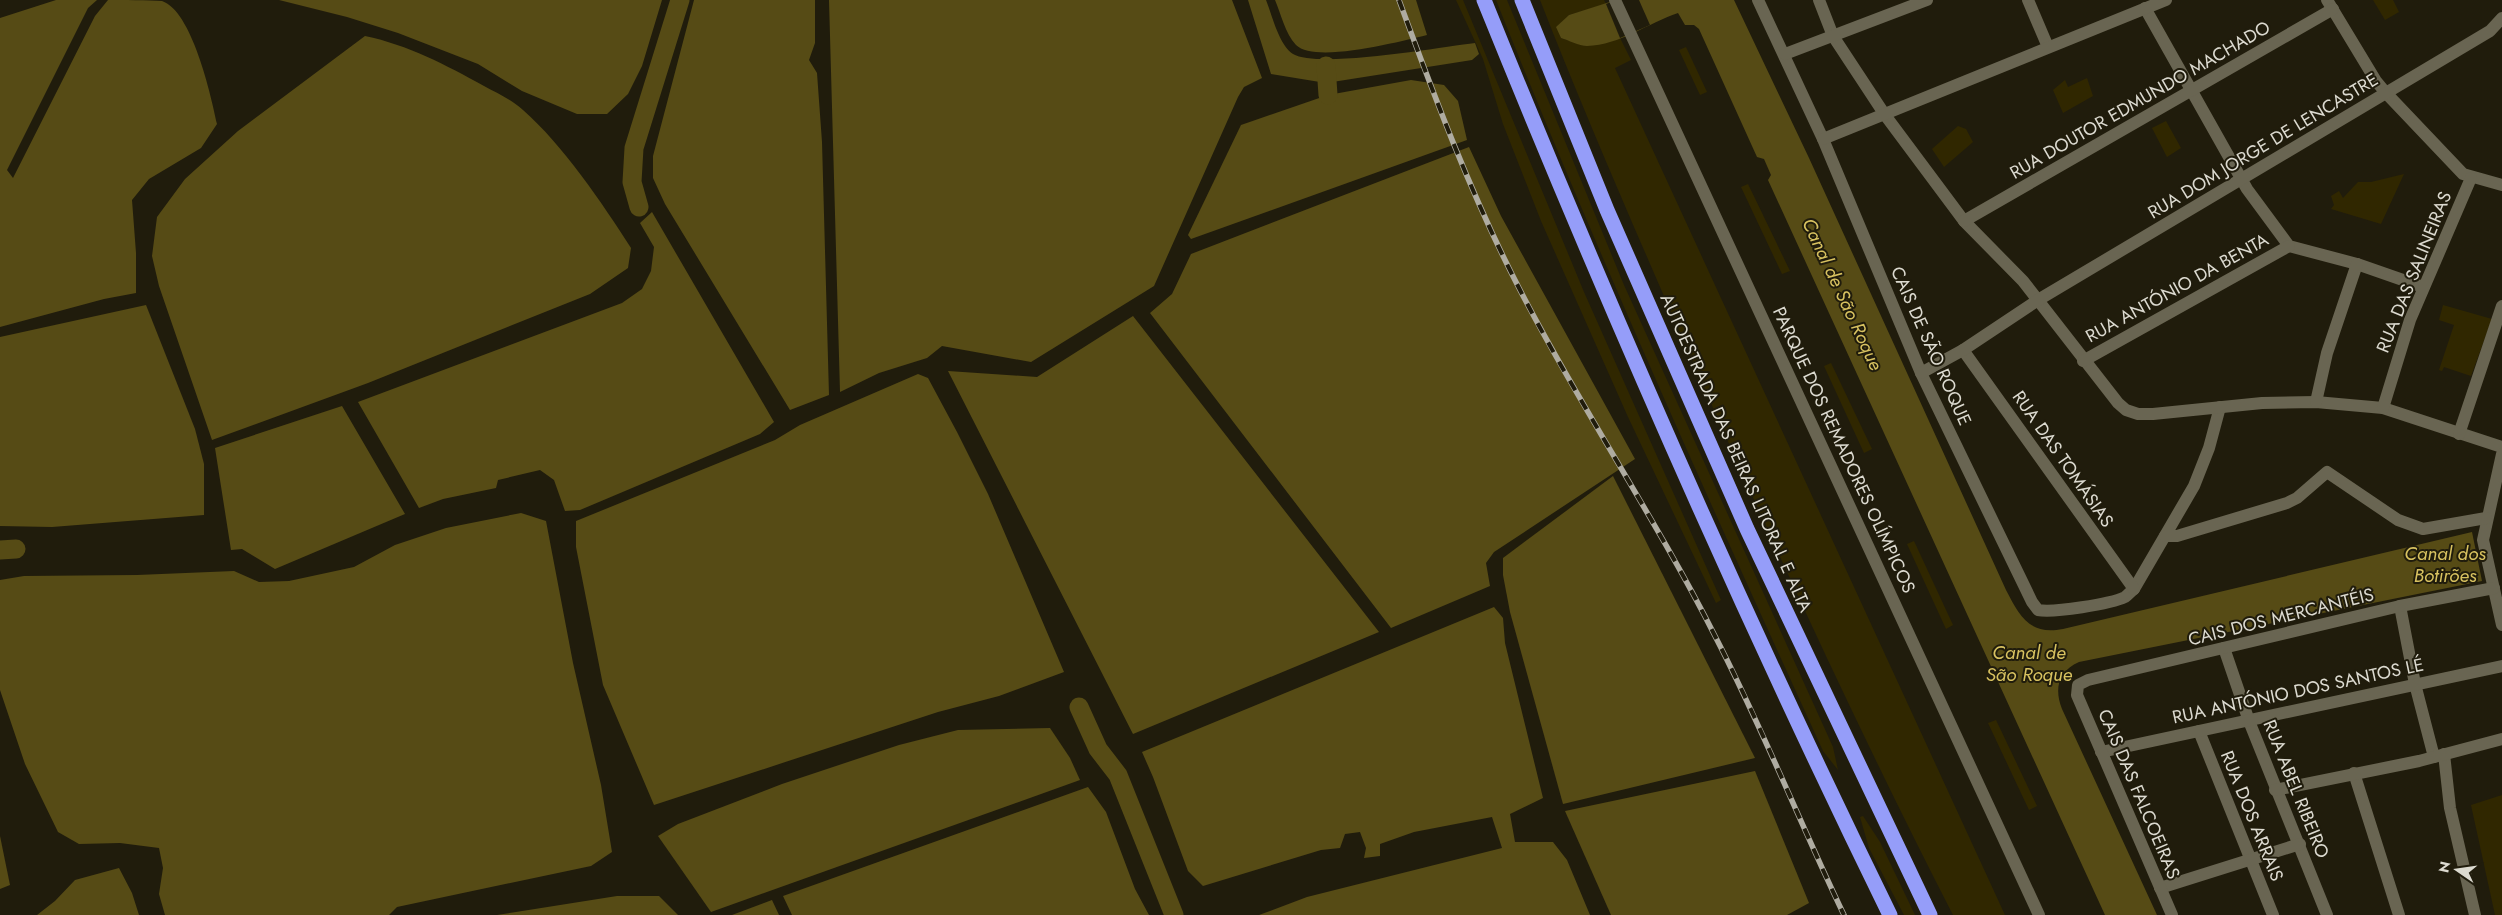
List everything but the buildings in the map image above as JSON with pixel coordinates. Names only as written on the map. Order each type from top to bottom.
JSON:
[{"type":"highway","points":[[1484,0],[1577,230],[1716,546],[1890,915]]},
{"type":"highway","name":"AUTOESTRADA DAS BEIRAS LITORAL E ALTA","points":[[1522,0],[1607,210],[1747,529],[1930,915]]},
{"type":"street","name":"PARQUE DOS REMADORES OLÍMPICOS","points":[[1615,0],[2039,915]]},
{"type":"street","name":"CAIS DE SÃO ROQUE","points":[[1758,0],[1785,54],[1823,139],[1921,373],[2034,606],[2038,610],[2046,612],[2066,610],[2125,597],[2134,589]]},
{"type":"street","points":[[1819,0],[1833,36],[1885,114],[1964,221],[2017,275],[2083,361],[2126,410],[2138,414],[2262,403],[2316,402],[2383,408],[2502,447]]},
{"type":"street","points":[[1785,54],[1927,0]]},
{"type":"street","points":[[2028,0],[2048,47]]},
{"type":"street","points":[[1823,139],[2166,0]]},
{"type":"street","points":[[2330,5],[2376,81],[2463,174],[2471,178],[2502,184]]},
{"type":"street","name":"RUA DOUTOR EDMUNDO MACHADO","points":[[1964,221],[2191,90],[2330,5]]},
{"type":"street","points":[[2145,8],[2241,179],[2289,246],[2357,264],[2423,287]]},
{"type":"street","name":"RUA DOM JORGE DE LENCASTRE","points":[[1921,373],[1963,350],[2038,300],[2490,31],[2502,18]]},
{"type":"street","name":"RUA DAS SALINEIRAS","points":[[2383,408],[2410,320],[2471,178]]},
{"type":"street","name":"RUA ANTÓNIO DA BENTA","points":[[2083,361],[2289,246]]},
{"type":"street","points":[[2316,402],[2327,353],[2357,264]]},
{"type":"street","points":[[2459,434],[2502,306]]},
{"type":"street","name":"RUA DAS TOMÁSIAS","points":[[1963,350],[2134,589]]},
{"type":"street","points":[[2134,589],[2194,486],[2209,448],[2220,407]]},
{"type":"street","points":[[2502,454],[2486,518],[2483,540],[2502,625]]},
{"type":"street","points":[[2165,536],[2177,536],[2297,498],[2327,472],[2398,520],[2423,529],[2486,518]]},
{"type":"street","name":"CAIS DOS MERCANTÉIS","points":[[2078,685],[2086,681],[2400,606],[2495,592]]},
{"type":"street","points":[[2400,606],[2415,684],[2439,756],[2475,915]]},
{"type":"street","name":"RUA ABEL RIBEIRO","points":[[2224,648],[2249,721],[2327,915]]},
{"type":"street","name":"RUA ANTÓNIO DOS SANTOS LÉ","points":[[2102,752],[2502,666]]},
{"type":"street","name":"CAIS DAS FALCOEIRAS","points":[[2078,685],[2077,695],[2172,915]]},
{"type":"street","name":"RUA DOS ARRAIS","points":[[2199,731],[2273,915]]},
{"type":"street","points":[[2276,790],[2439,756],[2502,739]]},
{"type":"street","points":[[2354,773],[2399,915]]},
{"type":"street","points":[[2160,888],[2300,844]]},
{"type":"shaded area","points":[[1456,0],[1463,0],[1584,292],[1721,600],[1716,603],[1628,417],[1541,221],[1503,124],[1483,59]]},
{"type":"shaded area","points":[[1496,0],[1507,0],[1624,285],[1833,747],[1838,770],[1823,751],[1697,471],[1614,284]]},
{"type":"shaded area","points":[[1540,0],[1604,0],[1606,4],[1569,15],[1557,27],[1561,38],[1585,46],[1620,38],[1631,60],[1615,68],[2005,915],[1953,915],[1880,770],[1810,623],[1743,475],[1624,204]]},
{"type":"shaded area","points":[[2373,0],[2393,0],[2399,12],[2385,20]]},
{"type":"shaded area","points":[[1686,47],[1707,92],[1700,95],[1679,50]]},
{"type":"shaded area","points":[[2087,78],[2093,96],[2063,113],[2053,90],[2065,80],[2068,87]]},
{"type":"shaded area","points":[[2166,121],[2181,148],[2167,157],[2152,128]]},
{"type":"shaded area","points":[[1958,126],[1966,129],[1973,142],[1944,167],[1932,149]]},
{"type":"shaded area","points":[[2404,174],[2381,224],[2331,209],[2334,205],[2331,196],[2339,191],[2343,198],[2358,182],[2371,182]]},
{"type":"shaded area","points":[[1748,184],[1790,271],[1782,274],[1741,187]]},
{"type":"shaded area","points":[[2443,305],[2492,319],[2471,376],[2444,367],[2442,371],[2439,370],[2454,325],[2439,320]]},
{"type":"shaded area","points":[[1831,363],[1872,449],[1864,453],[1824,366]]},
{"type":"shaded area","points":[[1914,541],[1953,625],[1946,629],[1907,544]]},
{"type":"shaded area","points":[[1996,720],[2037,806],[2029,810],[1988,723]]},
{"type":"shaded area","points":[[2502,795],[2502,915],[2495,915],[2471,805]]},
{"type":"shaded area","points":[[1863,816],[1880,842],[1915,915],[1904,915],[1869,848],[1860,817]]},
{"type":"water","points":[[56,0],[97,0],[88,8],[7,170],[13,178],[95,16],[108,0],[162,1],[173,8],[182,20],[198,55],[217,124],[201,148],[149,179],[132,200],[136,253],[136,293],[104,299],[0,327],[0,18]]},
{"type":"water","points":[[279,0],[662,0],[642,66],[628,94],[607,114],[577,114],[522,91],[478,64],[398,33],[347,17]]},
{"type":"water","points":[[694,0],[815,0],[815,43],[809,60],[817,73],[822,142],[829,395],[790,410],[665,204],[653,178],[653,156]]},
{"type":"water","points":[[829,0],[1232,0],[1262,78],[1244,87],[1238,97],[1154,286],[1031,362],[942,346],[927,358],[879,373],[840,392]]},
{"type":"water","points":[[1248,0],[1266,0],[1276,29],[1288,50],[1293,54],[1307,58],[1328,59],[1381,56],[1475,43],[1479,54],[1472,60],[1326,83],[1271,74]]},
{"type":"water","points":[[1275,0],[1416,0],[1427,35],[1399,42],[1339,52],[1306,50],[1296,45],[1292,40]]},
{"type":"water","name":"Canal de São Roque","points":[[1616,0],[1734,0],[1809,158],[2006,590],[2021,615],[2033,626],[2051,630],[2063,629],[2472,532],[2482,581],[2079,662],[2066,670],[2058,688],[2062,709],[2157,915],[2105,915],[1768,180],[1771,175],[1764,159],[1757,157],[1699,29],[1694,25],[1685,25],[1678,13],[1622,38],[1599,45],[1584,46],[1561,38],[1556,27],[1569,15]]},
{"type":"water","points":[[365,36],[412,50],[441,63],[504,97],[523,110],[567,157],[620,231],[631,248],[628,268],[590,294],[368,383],[212,440],[159,286],[152,256],[157,217],[185,179],[238,131]]},
{"type":"water","points":[[1411,80],[1444,85],[1458,101],[1467,140],[1191,239],[1188,235],[1241,125],[1328,95]]},
{"type":"water","points":[[1469,147],[1501,216],[1635,459],[1494,552],[1486,563],[1490,586],[1391,628],[1150,313],[1172,294],[1191,254]]},
{"type":"water","points":[[652,212],[774,422],[760,434],[580,510],[565,511],[554,480],[540,470],[498,480],[496,488],[443,499],[419,508],[358,402],[622,303],[642,289],[651,271],[654,247],[640,223]]},
{"type":"water","points":[[146,305],[195,429],[204,464],[204,515],[52,527],[0,526],[0,337]]},
{"type":"water","points":[[1133,316],[1379,632],[1133,734],[948,371],[1037,377]]},
{"type":"water","points":[[918,374],[928,378],[988,494],[1064,672],[999,696],[938,712],[654,805],[603,685],[576,547],[576,521],[775,440],[800,425]]},
{"type":"water","points":[[342,406],[405,514],[275,569],[242,549],[231,550],[215,448]]},
{"type":"water","points":[[1613,476],[1755,758],[1563,804],[1510,612],[1503,575],[1503,558]]},
{"type":"water","points":[[521,513],[546,521],[573,663],[601,785],[612,852],[591,866],[397,907],[389,915],[165,915],[159,894],[163,868],[159,848],[120,843],[79,844],[58,832],[25,764],[0,690],[0,580],[24,576],[137,575],[234,571],[259,582],[289,581],[354,567],[395,545],[446,528]]},
{"type":"water","points":[[1494,607],[1503,618],[1505,643],[1543,798],[1510,814],[1515,842],[1553,842],[1567,860],[1590,915],[1259,915],[1307,897],[1502,848],[1492,817],[1414,832],[1380,844],[1380,856],[1364,858],[1366,848],[1360,832],[1345,834],[1340,848],[1321,850],[1203,886],[1188,871],[1142,752]]},
{"type":"water","points":[[1050,728],[1070,758],[1080,780],[711,912],[658,836],[678,824],[782,784],[899,745],[958,730]]},
{"type":"water","points":[[1755,771],[1809,903],[1787,915],[1611,915],[1565,811]]},
{"type":"water","points":[[1088,787],[1106,812],[1135,889],[1149,915],[792,915],[783,896]]},
{"type":"water","points":[[0,836],[10,885],[0,889]]},
{"type":"water","points":[[119,868],[132,893],[139,915],[37,915],[55,901],[75,880]]},
{"type":"water","points":[[617,896],[659,896],[678,915],[497,915]]},
{"type":"water","points":[[772,900],[779,915],[732,915]]},
{"type":"pier","points":[[1616,0],[1639,0],[1650,25],[1620,38],[1606,4]]},
{"type":"waterway","points":[[639,207],[632,182],[634,148],[680,0]]},
{"type":"waterway","points":[[1326,66],[1328,95]]},
{"type":"waterway","points":[[0,550],[16,549]]},
{"type":"waterway","points":[[1079,707],[1098,749],[1118,775],[1174,915]]},
{"type":"railway","points":[[1399,0],[1454,146],[1485,218],[1519,288],[1567,376],[1668,548],[1715,636],[1749,705],[1844,915]]},
{"type":"water label","name":"Canal dos Botirões","points":[[2445,564]]}]
